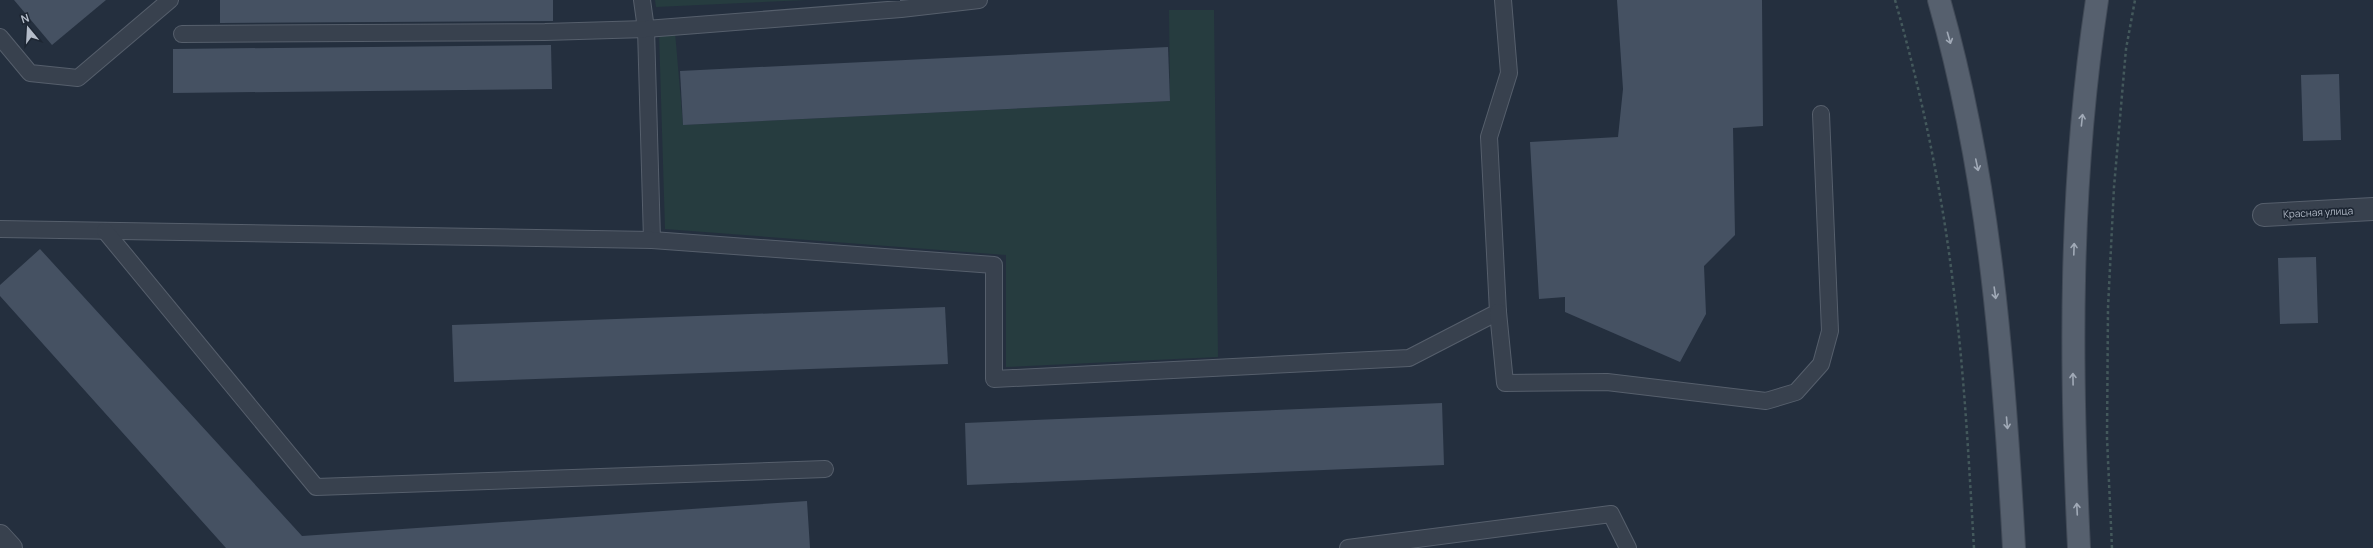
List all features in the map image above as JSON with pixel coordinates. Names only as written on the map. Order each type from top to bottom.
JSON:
[{"type":"main road","points":[[1939,0],[1953,50],[1982,190],[1997,306],[2008,439],[2014,548]]},
{"type":"main road","points":[[2079,548],[2074,438],[2072,305],[2077,173],[2097,0]]},
{"type":"street","name":"Красная улица","points":[[2264,216],[2373,209]]},
{"type":"street","points":[[0,536],[11,548]]},
{"type":"lane","points":[[0,37],[30,73],[78,78],[170,0]]},
{"type":"lane","points":[[642,0],[646,29],[652,240]]},
{"type":"lane","points":[[182,34],[537,32],[646,29],[893,10],[979,0]]},
{"type":"lane","points":[[1503,0],[1509,73],[1489,137],[1498,312],[1505,383],[1607,382],[1766,401],[1796,392],[1821,364],[1830,331],[1821,114]]},
{"type":"lane","points":[[0,229],[652,240],[994,265],[994,379],[1409,358],[1498,312]]},
{"type":"lane","points":[[105,231],[316,487],[825,469]]},
{"type":"lane","points":[[1348,548],[1611,514],[1628,548]]},
{"type":"path","points":[[1895,0],[1912,61],[1936,176],[1954,293],[1968,440],[1974,548]]},
{"type":"path","points":[[2112,548],[2107,438],[2109,301],[2114,186],[2126,49],[2135,0]]},
{"type":"green space","points":[[655,0],[807,0],[656,7]]},
{"type":"green space","points":[[1169,10],[1214,10],[1218,357],[1006,367],[1006,255],[665,229],[659,33],[675,32],[683,125],[1170,101]]},
{"type":"building","points":[[14,0],[106,0],[52,45]]},
{"type":"building","points":[[220,0],[553,0],[553,21],[220,23]]},
{"type":"building","points":[[1617,0],[1762,0],[1763,126],[1733,128],[1735,235],[1704,266],[1706,314],[1680,362],[1565,312],[1565,297],[1539,299],[1530,142],[1618,137],[1623,89]]},
{"type":"building","points":[[551,45],[552,89],[173,93],[173,49]]},
{"type":"building","points":[[1168,47],[1170,101],[683,125],[680,71]]},
{"type":"building","points":[[2339,74],[2341,140],[2303,141],[2301,75]]},
{"type":"building","points":[[40,249],[302,536],[807,501],[810,548],[226,548],[0,296],[0,285]]},
{"type":"building","points":[[2316,257],[2318,323],[2280,324],[2278,258]]},
{"type":"building","points":[[945,307],[948,364],[454,382],[452,325]]},
{"type":"building","points":[[1442,403],[1444,465],[967,485],[965,423]]}]
